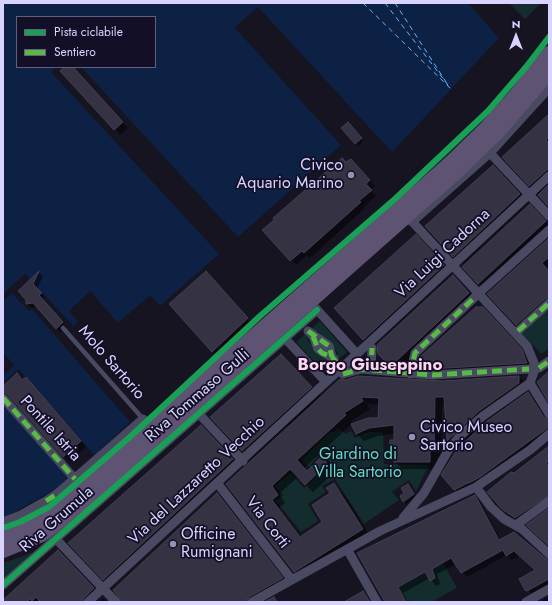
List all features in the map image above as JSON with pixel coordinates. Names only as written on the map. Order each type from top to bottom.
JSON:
[{"type":"main road","points":[[281,335],[310,302],[451,162],[504,107],[549,52]]},
{"type":"main road","points":[[310,302],[410,219],[500,130],[549,73]]},
{"type":"main road","name":"Riva Tommaso Gulli","points":[[117,464],[144,421],[310,302]]},
{"type":"main road","name":"Riva Tommaso Gulli","points":[[117,464],[281,335]]},
{"type":"main road","name":"Riva Grumula","points":[[4,542],[44,521],[117,464]]},
{"type":"street","points":[[410,219],[490,153],[549,88]]},
{"type":"street","points":[[490,153],[549,216]]},
{"type":"street","points":[[401,520],[424,493],[449,449],[460,436],[483,416],[530,383],[535,369],[533,357],[527,346],[516,333],[477,296],[410,219],[406,210],[445,174],[451,162]]},
{"type":"street","name":"Via Luigi Cadorna","points":[[326,382],[549,176]]},
{"type":"street","points":[[410,374],[415,353],[549,230]]},
{"type":"street","points":[[310,302],[357,354]]},
{"type":"street","points":[[516,333],[549,303]]},
{"type":"street","points":[[310,334],[325,342],[329,346],[334,360]]},
{"type":"street","points":[[281,335],[326,382]]},
{"type":"street","name":"Riva Tommaso Gulli","points":[[117,464],[199,414],[281,335]]},
{"type":"street","points":[[371,370],[372,348]]},
{"type":"street","points":[[540,368],[549,361]]},
{"type":"street","points":[[345,372],[361,369],[433,375],[529,369]]},
{"type":"street","name":"Via del Lazzaretto Vecchio","points":[[88,602],[243,461],[326,382]]},
{"type":"street","points":[[530,383],[549,414]]},
{"type":"street","name":"Pontile Istria","points":[[3,398],[75,479]]},
{"type":"street","points":[[199,414],[243,461]]},
{"type":"street","points":[[252,602],[401,520],[449,501],[476,487],[530,450],[549,434]]},
{"type":"street","name":"Riva Grumula","points":[[3,522],[21,515],[46,501],[75,479],[117,464]]},
{"type":"street","name":"Riva Grumula","points":[[3,585],[56,539],[117,464]]},
{"type":"street","name":"Via Corti","points":[[218,484],[292,580]]},
{"type":"street","points":[[476,487],[491,507],[504,518],[522,529],[549,554]]},
{"type":"street","points":[[46,501],[51,510]]},
{"type":"street","points":[[516,526],[549,501]]},
{"type":"street","points":[[56,539],[116,602]]},
{"type":"street","points":[[347,549],[377,602]]},
{"type":"street","points":[[526,602],[549,589]]},
{"type":"lane","name":"Molo Sartorio","points":[[63,328],[144,421]]},
{"type":"green space","points":[[509,3],[541,3],[525,19]]},
{"type":"green space","points":[[527,68],[530,70],[476,131],[409,192],[407,189],[484,117]]},
{"type":"green space","points":[[382,212],[384,215],[331,260],[325,260]]},
{"type":"green space","points":[[549,309],[549,349],[541,354],[522,334]]},
{"type":"green space","points":[[320,321],[347,352],[338,360],[334,357],[338,353],[318,331],[313,334],[310,330]]},
{"type":"green space","points":[[307,333],[310,337],[307,340],[328,362],[331,359],[335,363],[324,372],[296,342]]},
{"type":"green space","name":"Giardino di Villa Sartorio","points":[[338,428],[346,434],[351,431],[355,438],[368,432],[383,432],[384,464],[429,465],[416,491],[409,480],[392,492],[399,500],[364,524],[335,479],[322,486],[326,492],[308,504],[318,521],[301,532],[276,501],[283,495],[275,486],[291,473],[304,488],[330,463],[323,451],[309,467],[302,460],[330,432],[334,432]]},
{"type":"green space","points":[[37,551],[3,580],[3,563]]},
{"type":"green space","points":[[443,563],[457,588],[431,602],[411,602],[410,600],[406,602],[396,588]]},
{"type":"water","points":[[3,3],[468,3],[499,38],[392,152],[258,7],[235,27],[236,29],[341,145],[238,237],[82,68],[156,68],[156,16],[16,16],[16,68],[56,68],[51,72],[219,254],[160,306],[150,295],[118,323],[90,291],[69,311],[78,322],[73,326],[25,274],[3,294]]},
{"type":"water","points":[[12,293],[29,311],[32,309],[130,422],[94,455],[19,369],[3,382],[3,376],[14,365],[3,352],[3,301]]},
{"type":"water","points":[[3,402],[69,477],[56,489],[3,518]]},
{"type":"building","points":[[63,68],[74,68],[123,122],[114,130],[60,71]]},
{"type":"building","points":[[549,114],[549,136],[546,140],[549,143],[549,168],[529,186],[502,157]]},
{"type":"building","points":[[348,122],[362,138],[355,144],[341,128]]},
{"type":"building","points":[[342,158],[346,162],[351,159],[370,180],[366,184],[372,190],[359,201],[361,202],[304,253],[302,251],[290,261],[262,230],[274,220],[273,218]]},
{"type":"building","points":[[493,165],[520,194],[453,257],[425,226]]},
{"type":"building","points":[[549,184],[549,207],[538,195]]},
{"type":"building","points":[[530,204],[546,221],[478,284],[462,267]]},
{"type":"building","points":[[416,234],[444,265],[363,340],[334,308]]},
{"type":"building","points":[[549,238],[549,257],[542,263],[549,271],[549,297],[516,325],[487,294]]},
{"type":"building","points":[[39,271],[33,284],[42,293],[39,295],[63,322],[56,329],[33,303],[26,304],[26,300],[18,291]]},
{"type":"building","points":[[206,271],[248,318],[212,352],[169,304]]},
{"type":"building","points":[[453,275],[469,293],[391,366],[389,365],[378,354],[377,345]]},
{"type":"building","points":[[476,307],[483,307],[522,349],[527,363],[431,369],[420,357]]},
{"type":"building","points":[[281,354],[312,387],[242,451],[210,417]]},
{"type":"building","points":[[549,371],[549,403],[537,382]]},
{"type":"building","points":[[17,373],[22,380],[26,377],[81,441],[63,457],[7,394],[3,392],[3,386]]},
{"type":"building","points":[[358,376],[442,381],[519,376],[519,383],[479,411],[447,441],[444,397],[435,397],[434,451],[430,450],[430,462],[394,462],[394,453],[389,453],[390,440],[394,440],[394,425],[369,428],[356,434],[351,424],[368,418],[378,418],[379,398],[361,397],[363,401],[344,413],[346,415],[297,460],[307,471],[323,455],[327,464],[305,485],[290,469],[272,486],[278,495],[272,500],[300,537],[322,522],[312,505],[330,493],[326,488],[334,483],[363,529],[294,572],[226,484],[340,379],[345,380]]},
{"type":"building","points":[[528,392],[544,417],[549,420],[549,427],[480,477],[469,483],[467,482],[468,483],[454,490],[441,475],[458,448],[487,421]]},
{"type":"building","points":[[201,425],[233,459],[103,580],[68,543]]},
{"type":"building","points":[[549,446],[549,461],[546,463],[549,468],[549,495],[515,518],[502,509],[487,492],[511,472],[514,473]]},
{"type":"building","points":[[408,484],[414,494],[403,502],[400,496],[404,493],[401,488]]},
{"type":"building","points":[[217,493],[283,578],[249,597],[246,602],[122,602],[113,590]]},
{"type":"building","points":[[475,495],[499,540],[514,532],[549,560],[549,579],[527,591],[525,590],[519,579],[535,570],[514,551],[506,556],[503,550],[461,573],[451,558],[432,569],[435,578],[430,581],[425,572],[398,587],[406,602],[385,602],[357,553]]},
{"type":"building","points":[[549,508],[549,546],[526,525]]},
{"type":"building","points":[[58,550],[94,588],[82,602],[40,602],[36,597],[32,601],[30,599],[26,602],[3,602],[3,600]]},
{"type":"building","points":[[363,591],[370,602],[344,602]]},
{"type":"building","points":[[274,597],[277,602],[264,602]]},
{"type":"ferry route","points":[[363,3],[451,89]]},
{"type":"ferry route","points":[[385,3],[448,85]]},
{"type":"ferry route","points":[[395,3],[446,82]]},
{"type":"marked path","points":[[410,374],[415,353],[475,297]]},
{"type":"marked path","points":[[518,331],[549,303]]},
{"type":"marked path","points":[[308,331],[329,346],[332,357]]},
{"type":"marked path","points":[[313,336],[318,349],[322,353],[332,357],[336,362]]},
{"type":"marked path","points":[[371,370],[372,348]]},
{"type":"marked path","points":[[539,368],[549,361]]},
{"type":"marked path","points":[[343,374],[361,369],[433,375],[529,369]]},
{"type":"marked path","points":[[3,398],[75,479]]},
{"type":"marked path","points":[[46,501],[57,494]]},
{"type":"cycle path","points":[[3,528],[20,522],[49,507],[131,436],[260,316],[396,198],[488,111],[526,67],[549,37]]},
{"type":"cycle path","points":[[3,585],[317,310]]},
{"type":"place","name":"Civico Aquario Marino","points":[[351,175]]},
{"type":"place","name":"Civico Museo Sartorio","points":[[412,437]]},
{"type":"place","name":"Officine Rumignani","points":[[173,544]]},
{"type":"district","name":"Borgo Giuseppino","points":[[370,366]]}]
